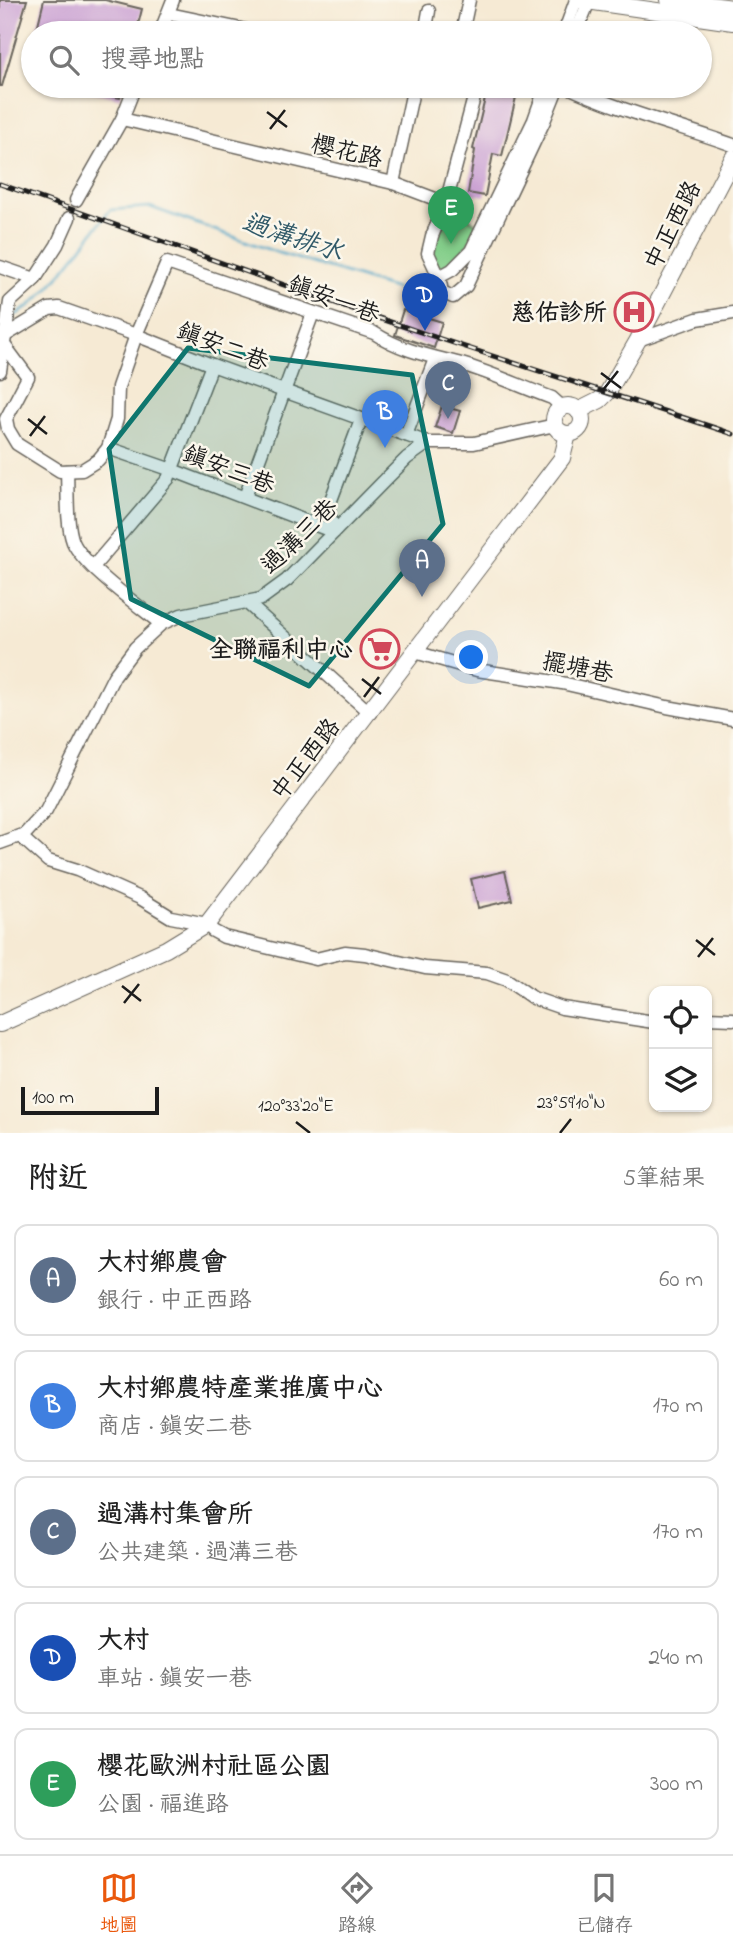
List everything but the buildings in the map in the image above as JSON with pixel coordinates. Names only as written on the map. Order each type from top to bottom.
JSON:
[{"type":"main road","points":[[578,0],[733,22]]},
{"type":"main road","points":[[669,0],[733,8]]},
{"type":"main road","name":"中正西路","points":[[0,1024],[166,949],[207,924],[562,458],[561,429],[556,413],[600,400],[608,392],[733,158]]},
{"type":"main road","name":"中正西路","points":[[561,429],[580,427],[581,419],[570,409]]},
{"type":"street","points":[[166,21],[173,0]]},
{"type":"street","points":[[465,21],[469,0]]},
{"type":"street","points":[[569,21],[578,0]]},
{"type":"street","points":[[581,21],[589,1]]},
{"type":"street","points":[[427,21],[429,11]]},
{"type":"street","points":[[169,14],[203,21]]},
{"type":"street","points":[[76,200],[122,118],[130,98]]},
{"type":"street","name":"櫻花路","points":[[393,183],[411,98]]},
{"type":"street","points":[[474,98],[446,203],[428,253],[439,277],[442,292],[453,297],[466,286],[553,98]]},
{"type":"street","points":[[439,277],[453,270],[471,251],[534,120],[542,98]]},
{"type":"street","points":[[593,98],[733,145]]},
{"type":"street","name":"櫻花路","points":[[122,118],[393,183],[446,203]]},
{"type":"street","points":[[0,371],[5,303],[35,279],[57,245],[69,218]]},
{"type":"street","name":"鎮安一巷","points":[[136,335],[167,263],[374,333],[393,345],[435,359],[461,364],[552,398],[570,409]]},
{"type":"street","points":[[0,267],[35,279]]},
{"type":"street","name":"鎮安二巷","points":[[4,333],[49,309],[59,308],[428,443]]},
{"type":"street","points":[[245,497],[313,313]]},
{"type":"street","points":[[638,340],[697,319],[733,313]]},
{"type":"street","points":[[4,333],[28,377],[6,419],[8,429],[17,444],[60,471],[82,470],[108,448],[117,419],[118,387],[136,335]]},
{"type":"street","points":[[406,435],[435,359]]},
{"type":"street","points":[[93,567],[168,480],[212,365]]},
{"type":"street","points":[[334,532],[328,508],[361,420]]},
{"type":"street","points":[[428,443],[474,443],[561,429]]},
{"type":"street","name":"過溝三巷","points":[[0,843],[25,834],[46,811],[114,676],[135,648],[161,624],[181,615],[261,599],[287,580],[407,458],[428,443]]},
{"type":"street","name":"鎮安三巷","points":[[108,448],[334,532]]},
{"type":"street","points":[[67,471],[69,514],[74,542],[93,567],[161,624]]},
{"type":"street","points":[[247,603],[370,713]]},
{"type":"street","name":"擺塘巷","points":[[415,652],[477,670],[562,683],[733,719]]},
{"type":"street","points":[[20,836],[48,861],[77,870],[140,898],[171,916],[207,924],[224,937],[316,960],[345,953],[365,954],[425,968],[487,973],[507,981],[533,998],[562,1008],[649,1021]]},
{"type":"street","points":[[712,1018],[733,1019]]},
{"type":"highlighted area","points":[[188,348],[412,375],[443,524],[309,686],[131,599],[109,449]]},
{"type":"green space","points":[[446,203],[483,228],[439,277],[428,253]]},
{"type":"waterway","name":"過溝排水","points":[[11,316],[23,311],[50,286],[110,210],[150,207],[276,252],[416,295],[439,293]]},
{"type":"railway","points":[[0,184],[368,314],[733,434]]},
{"type":"place","name":"櫻花歐洲村社區公園","points":[[451,244]]},
{"type":"place","name":"慈佑診所","points":[[634,312]]},
{"type":"place","name":"大村","points":[[425,331]]},
{"type":"place","name":"過溝村集會所","points":[[448,419]]},
{"type":"place","name":"大村鄉農特產業推廣中心","points":[[385,448]]},
{"type":"place","name":"大村鄉農會","points":[[422,597]]},
{"type":"place","name":"全聯福利中心","points":[[380,649]]}]
